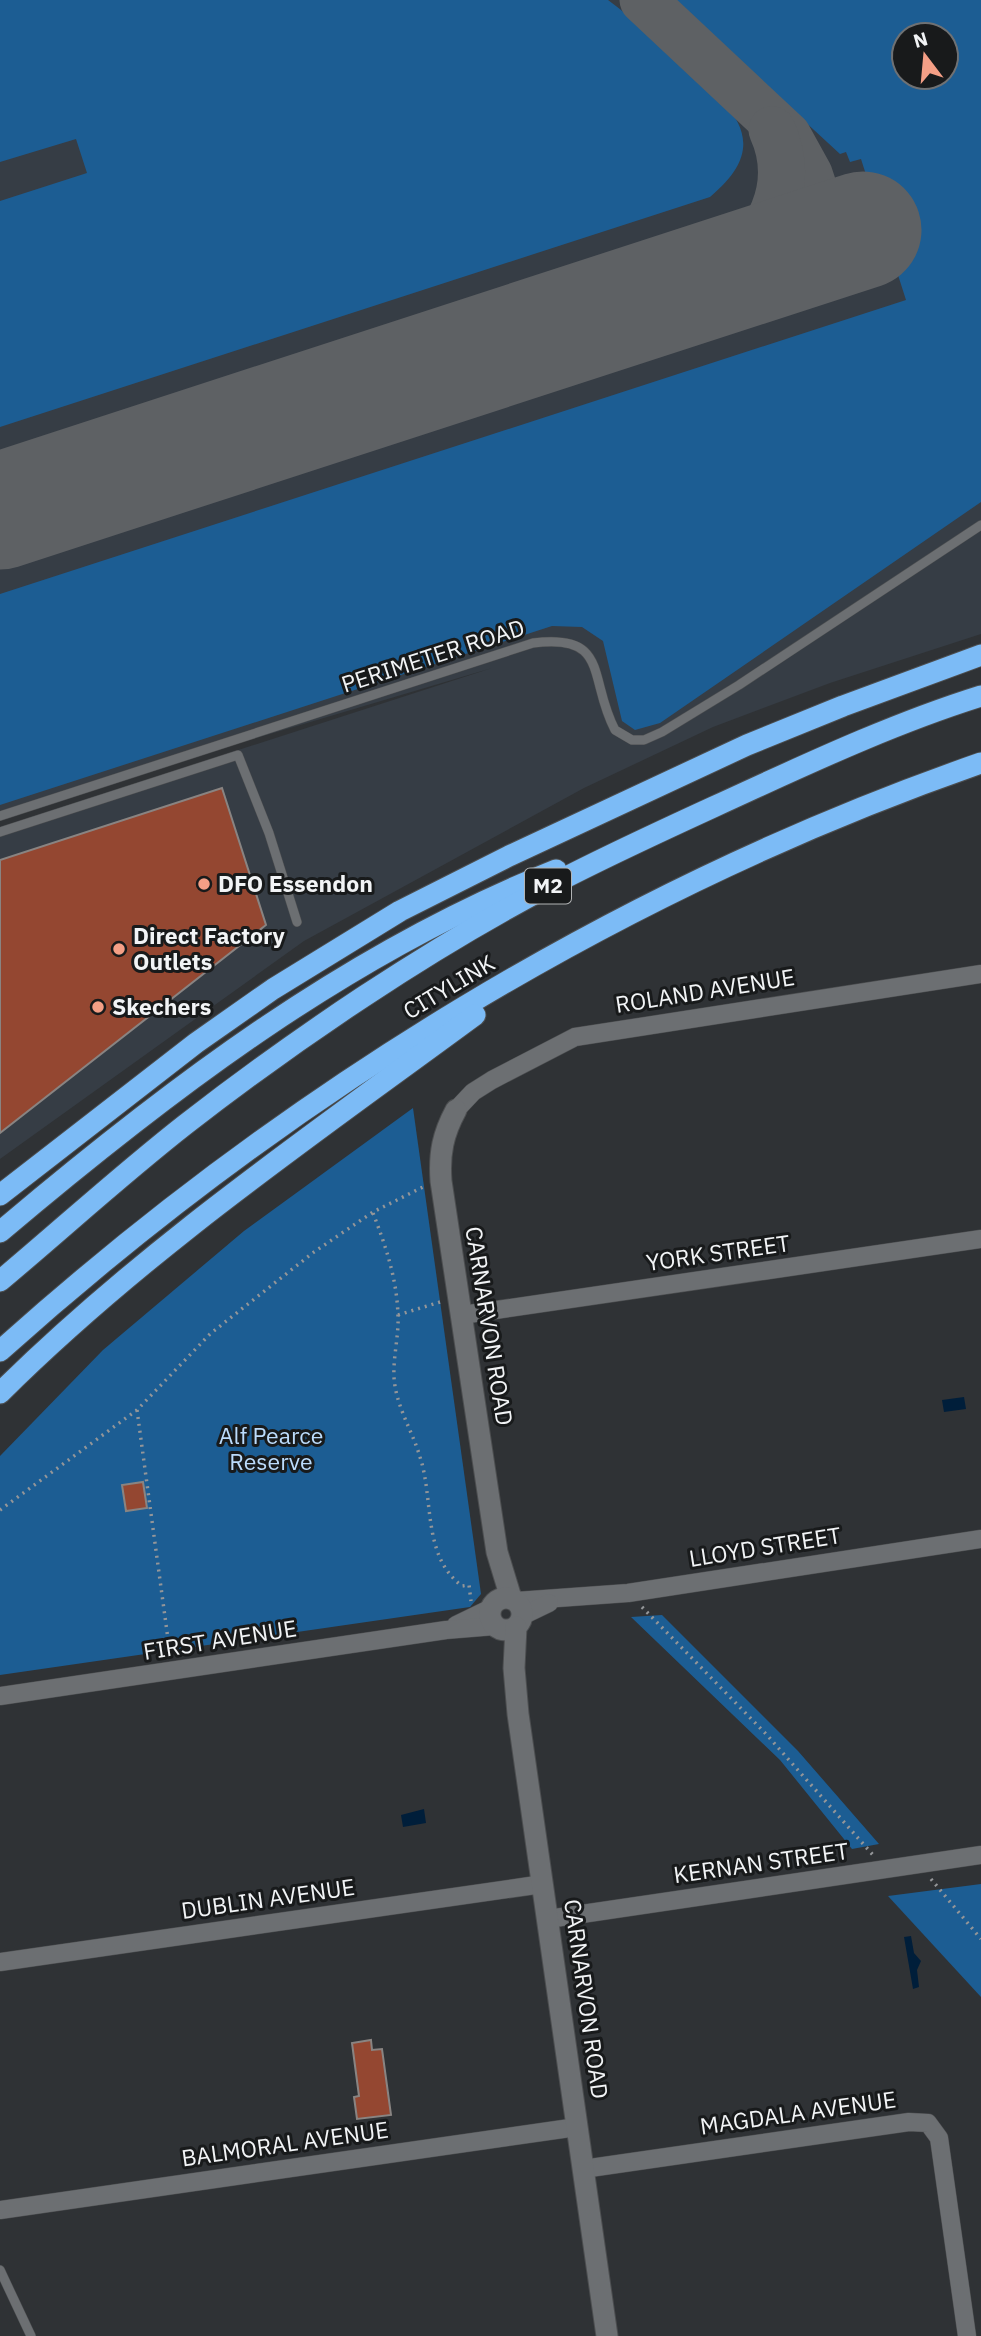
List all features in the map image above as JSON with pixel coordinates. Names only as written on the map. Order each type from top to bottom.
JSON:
[{"type":"highway","points":[[0,1195],[196,1043],[274,989],[400,911],[509,856],[747,745],[868,696],[981,655]]},
{"type":"highway","name":"CITYLINK","points":[[0,1281],[185,1125],[341,1013],[456,940],[551,885],[667,828],[798,768],[944,707],[981,696]]},
{"type":"highway","name":"CITYLINK","points":[[0,1351],[76,1283],[264,1136],[453,1014],[666,896],[783,842],[927,782],[981,763]]},
{"type":"highway","points":[[0,1232],[173,1090],[252,1036],[399,944],[523,883],[667,828]]},
{"type":"highway","points":[[0,1393],[103,1296],[201,1218],[555,956]]},
{"type":"street","name":"ROLAND AVENUE","points":[[456,1110],[473,1092],[492,1080],[575,1037],[981,974]]},
{"type":"street","name":"CARNARVON ROAD","points":[[456,1110],[444,1131],[439,1155],[441,1181],[497,1552],[502,1614],[514,1668],[607,2336]]},
{"type":"street","name":"YORK STREET","points":[[460,1305],[981,1239]]},
{"type":"street","name":"LLOYD STREET","points":[[502,1614],[556,1600],[628,1593],[981,1539]]},
{"type":"street","name":"FIRST AVENUE","points":[[0,1696],[446,1630],[502,1614]]},
{"type":"street","name":"KERNAN STREET","points":[[548,1919],[981,1855]]},
{"type":"street","name":"DUBLIN AVENUE","points":[[0,1962],[543,1884]]},
{"type":"street","name":"MAGDALA AVENUE","points":[[583,2169],[909,2122],[929,2123],[939,2138],[967,2336]]},
{"type":"street","name":"BALMORAL AVENUE","points":[[0,2210],[577,2127]]},
{"type":"lane","name":"PERIMETER ROAD","points":[[0,816],[533,643],[556,640],[568,641],[587,653],[614,730],[624,737],[644,740],[739,685],[981,524]]},
{"type":"lane","points":[[0,832],[238,755],[269,833],[297,922]]},
{"type":"lane","points":[[0,2270],[31,2336]]},
{"type":"path","points":[[0,1510],[137,1410],[210,1334],[314,1252],[373,1212],[412,1190],[441,1181]]},
{"type":"path","points":[[373,1212],[392,1260],[398,1315],[395,1388],[420,1456],[429,1520],[437,1548],[450,1577],[462,1586],[469,1585],[502,1614]]},
{"type":"path","points":[[398,1315],[460,1305]]},
{"type":"path","points":[[137,1410],[172,1672]]},
{"type":"path","points":[[628,1593],[767,1735],[886,1869]]},
{"type":"path","points":[[918,1864],[981,1939]]},
{"type":"shaded area","points":[[0,0],[981,0],[981,634],[830,683],[713,727],[584,788],[304,941],[0,1159],[0,827],[492,668],[236,744],[0,821]]},
{"type":"shaded area","points":[[964,1397],[966,1409],[944,1412],[942,1400]]},
{"type":"shaded area","points":[[424,1809],[426,1823],[403,1827],[401,1815]]},
{"type":"shaded area","points":[[911,1936],[914,1953],[921,1961],[917,1970],[919,1987],[913,1989],[904,1937]]},
{"type":"green space","points":[[0,0],[608,0],[728,107],[738,123],[743,140],[741,158],[730,177],[710,197],[0,427],[0,201],[87,173],[76,139],[0,162]]},
{"type":"green space","points":[[673,0],[981,0],[981,502],[660,723],[635,730],[622,721],[603,641],[582,627],[552,626],[0,805],[0,594],[906,300],[861,159],[850,162],[846,152],[840,154]]},
{"type":"green space","name":"Alf Pearce Reserve","points":[[413,1108],[481,1594],[470,1607],[0,1675],[0,1456],[103,1350],[244,1231]]},
{"type":"green space","points":[[662,1615],[798,1751],[879,1844],[852,1849],[780,1760],[631,1617]]},
{"type":"green space","points":[[981,1884],[981,1997],[888,1896]]},
{"type":"building","name":"Direct Factory Outlets","points":[[222,788],[266,925],[0,1133],[0,860]]},
{"type":"building","points":[[143,1482],[147,1508],[126,1511],[122,1485]]},
{"type":"building","points":[[371,2040],[372,2050],[382,2049],[391,2115],[357,2119],[354,2097],[359,2096],[352,2043]]},
{"type":"taxiway","points":[[643,0],[788,136],[809,174],[831,240]]},
{"type":"taxiway","points":[[723,276],[753,246],[774,211],[782,172],[772,130]]},
{"type":"runway","points":[[0,511],[863,230]]},
{"type":"place","name":"DFO Essendon","points":[[204,884]]},
{"type":"place","name":"Direct Factory Outlets","points":[[119,949]]},
{"type":"place","name":"Skechers","points":[[98,1007]]}]
